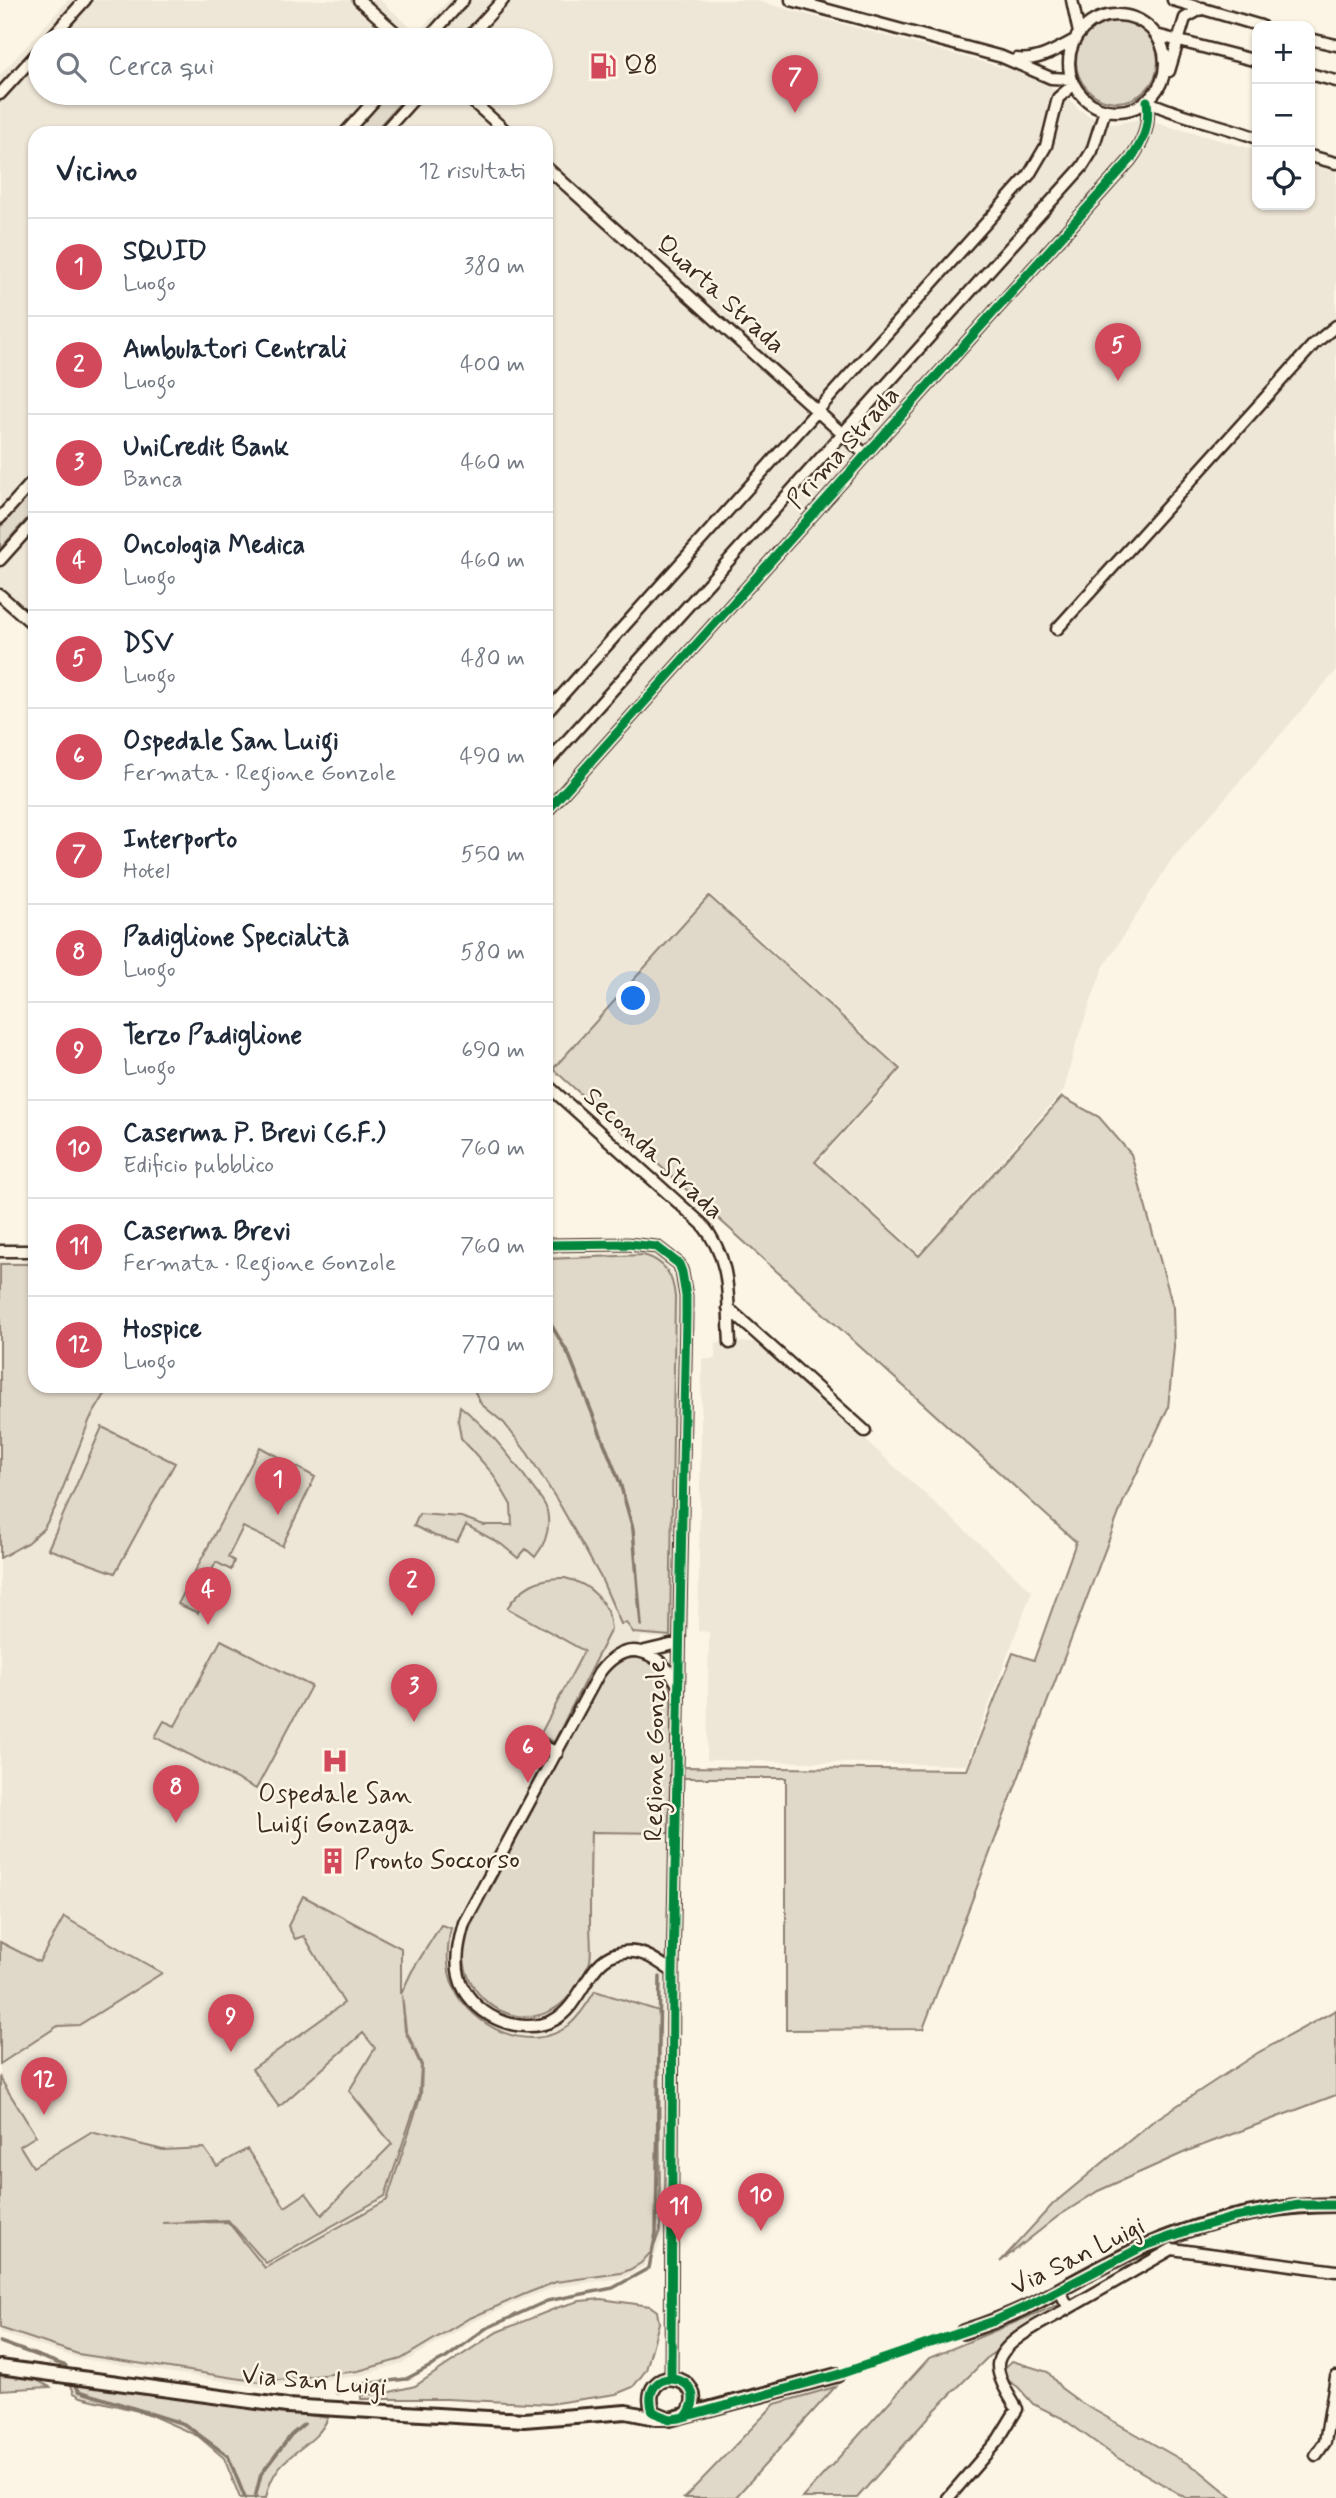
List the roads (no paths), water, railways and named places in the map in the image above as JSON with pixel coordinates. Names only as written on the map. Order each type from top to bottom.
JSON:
[{"type":"street","points":[[60,28],[85,0]]},
{"type":"street","points":[[359,0],[390,28]]},
{"type":"street","points":[[438,28],[463,0]]},
{"type":"street","points":[[477,28],[503,0]]},
{"type":"street","points":[[792,0],[1002,57],[1051,78],[1072,82]]},
{"type":"street","points":[[1072,0],[1076,37],[1069,53],[1068,66],[1072,82],[1086,101],[1105,110],[1127,110],[1151,104],[1252,136]]},
{"type":"street","points":[[1173,0],[1252,23]]},
{"type":"street","points":[[1156,92],[1169,70],[1185,18],[1203,8]]},
{"type":"street","points":[[1002,57],[1026,60],[1049,53],[1076,37],[1096,19],[1118,14],[1133,17],[1146,24],[1156,35],[1165,59],[1164,76],[1151,104]]},
{"type":"street","points":[[1156,35],[1252,60]]},
{"type":"street","points":[[1315,40],[1336,45]]},
{"type":"street","points":[[0,94],[28,63]]},
{"type":"street","name":"Prima Strada","points":[[553,804],[1130,160],[1139,148],[1149,121],[1151,104],[1169,70]]},
{"type":"street","points":[[1315,75],[1336,81]]},
{"type":"street","name":"Prima Strada","points":[[553,705],[1029,175],[1046,146],[1058,98],[1072,82]]},
{"type":"street","points":[[351,126],[370,105]]},
{"type":"street","points":[[389,126],[408,105]]},
{"type":"street","points":[[476,105],[500,126]]},
{"type":"street","name":"Prima Strada","points":[[553,756],[1082,167],[1092,151],[1105,110]]},
{"type":"street","points":[[1315,157],[1336,163]]},
{"type":"street","name":"Quarta Strada","points":[[553,173],[866,454]]},
{"type":"street","points":[[1057,629],[1314,344],[1336,326]]},
{"type":"street","points":[[0,518],[28,487]]},
{"type":"street","points":[[0,560],[28,529]]},
{"type":"street","points":[[0,595],[28,620]]},
{"type":"street","name":"Seconda Strada","points":[[553,1090],[702,1224],[713,1238],[725,1267],[730,1343]]},
{"type":"street","name":"Regione Gonzole","points":[[553,1245],[628,1244],[657,1247],[679,1264],[686,1296],[673,1972],[671,2378]]},
{"type":"street","points":[[0,1251],[28,1251]]},
{"type":"street","points":[[728,1308],[865,1431]]},
{"type":"street","name":"Regione Gonzole","points":[[673,1972],[645,1954],[615,1954],[601,1963],[567,2011],[544,2024],[519,2026],[485,2013],[466,1993],[458,1974],[457,1961],[464,1923],[599,1672],[609,1659],[623,1652],[655,1650],[679,1643]]},
{"type":"street","name":"Regione Gonzole","points":[[640,1651],[657,1658],[678,1684]]},
{"type":"street","points":[[530,1739],[557,1753]]},
{"type":"street","name":"Via San Luigi","points":[[963,2332],[1006,2316],[1142,2247],[1186,2231],[1235,2217],[1299,2205],[1333,2206]]},
{"type":"street","points":[[948,2498],[998,2440],[1017,2409],[1006,2389],[998,2365],[1003,2350],[1069,2308],[1172,2249],[1336,2271]]},
{"type":"street","points":[[1059,2290],[1069,2308]]},
{"type":"street","name":"Via San Luigi","points":[[0,2367],[287,2406],[524,2420],[626,2412],[650,2401],[652,2391],[658,2383],[671,2378]]},
{"type":"street","name":"Via San Luigi","points":[[626,2412],[656,2418],[680,2418],[837,2375]]},
{"type":"street","points":[[1316,2455],[1325,2442],[1328,2431],[1336,2377]]},
{"type":"street","points":[[671,2378],[684,2382],[691,2389],[692,2407],[688,2414]]},
{"type":"street","name":"Via San Luigi","points":[[693,2398],[727,2405]]},
{"type":"street","points":[[650,2401],[653,2412],[665,2418]]},
{"type":"waterway","points":[[553,1328],[569,1355],[620,1483],[633,1529],[641,1625]]},
{"type":"waterway","points":[[337,2393],[364,2384],[406,2379],[446,2358],[485,2329],[547,2301],[613,2288],[649,2268],[656,2233],[660,1977]]},
{"type":"waterway","points":[[0,2342],[66,2366]]},
{"type":"waterway","points":[[74,2382],[79,2391],[184,2424],[228,2456],[245,2498]]},
{"type":"waterway","points":[[255,2498],[261,2474],[291,2435],[304,2424]]},
{"type":"tunnel","points":[[837,2375],[963,2332]]},
{"type":"place","name":"Q8","points":[[603,66]]},
{"type":"place","name":"Interporto","points":[[795,113]]},
{"type":"place","name":"DSV","points":[[1118,381]]},
{"type":"place","name":"SQUID","points":[[278,1515]]},
{"type":"place","name":"Ambulatori Centrali","points":[[412,1616]]},
{"type":"place","name":"Oncologia Medica","points":[[208,1625]]},
{"type":"place","name":"UniCredit Bank","points":[[414,1722]]},
{"type":"place","name":"Ospedale San Luigi Gonzaga","points":[[335,1761]]},
{"type":"place","name":"Ospedale San Luigi","points":[[528,1783]]},
{"type":"place","name":"Padiglione Specialità","points":[[176,1823]]},
{"type":"place","name":"Pronto Soccorso","points":[[333,1861]]},
{"type":"place","name":"Terzo Padiglione","points":[[231,2052]]},
{"type":"place","name":"Hospice","points":[[44,2115]]},
{"type":"place","name":"Caserma P. Brevi (G.F.)","points":[[761,2231]]},
{"type":"place","name":"Caserma Brevi","points":[[679,2242]]}]
